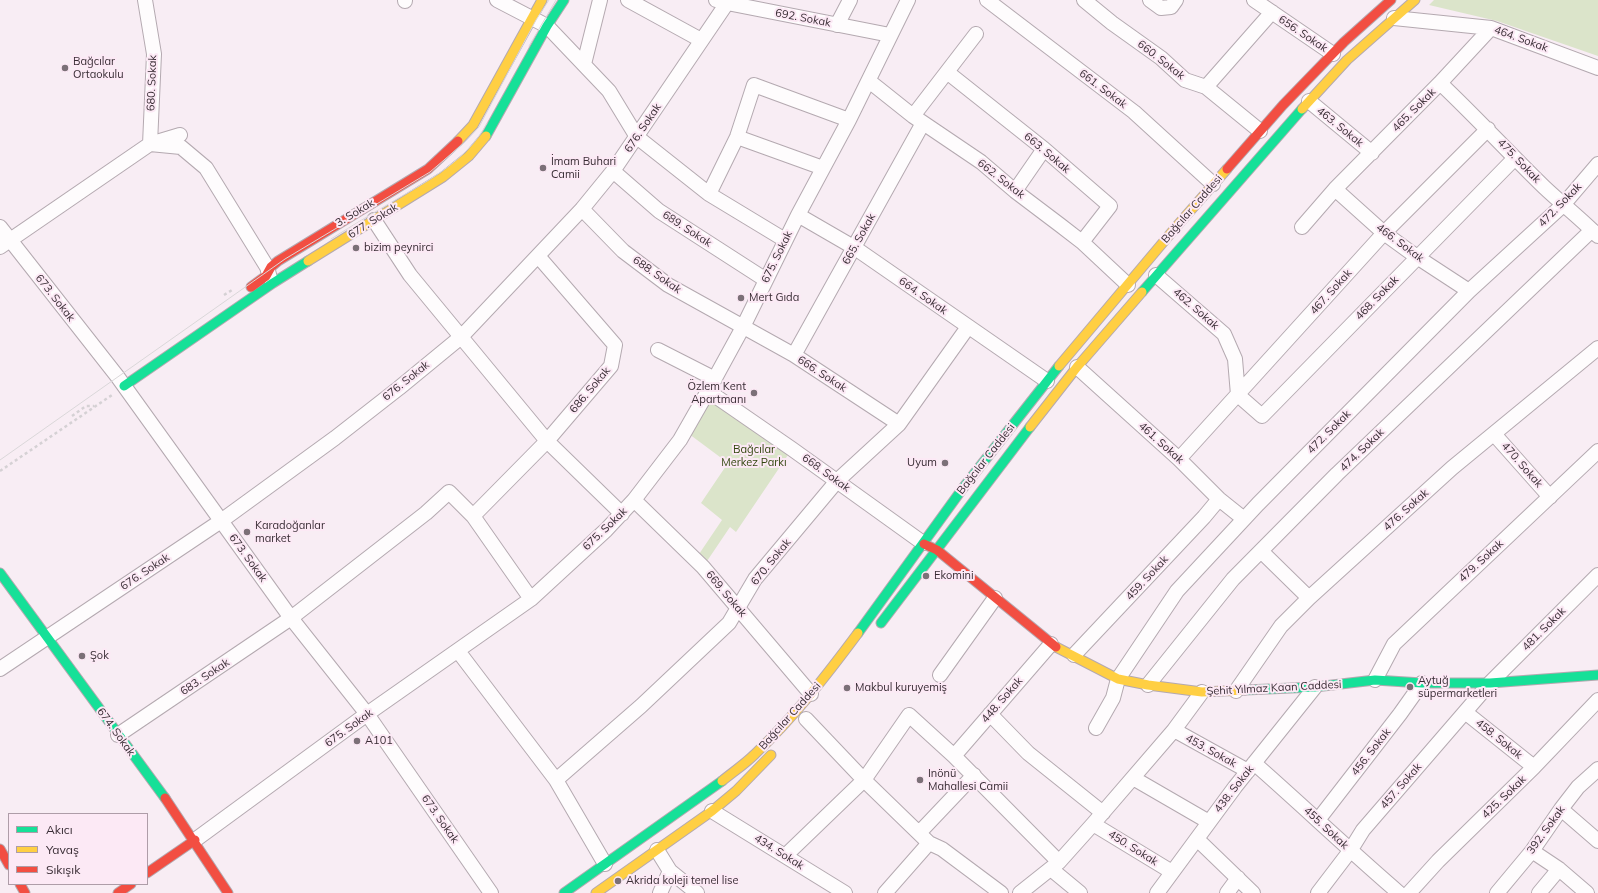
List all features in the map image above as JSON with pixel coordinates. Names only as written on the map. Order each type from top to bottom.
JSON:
[{"type":"main road","name":"3. Sokak","points":[[227,304],[266,276],[270,277],[278,261],[428,169],[454,146],[473,125],[542,0]]},
{"type":"main road","name":"677. Sokak","points":[[123,379],[270,277],[374,220],[443,177],[469,156],[484,139],[547,26],[564,0]]},
{"type":"main road","name":"Bağcılar Caddesi","points":[[564,893],[710,791],[754,755],[789,720],[811,694],[963,488],[1046,381],[1213,184],[1283,105],[1333,54],[1391,0]]},
{"type":"main road","name":"Bağcılar Caddesi","points":[[874,632],[1000,465],[1078,367],[1156,275],[1347,60],[1415,0]]},
{"type":"main road","name":"Şehit Yılmaz Kaan Caddesi","points":[[922,543],[937,550],[1051,644],[1118,679],[1148,685],[1202,692],[1315,687],[1375,680],[1490,684],[1598,675]]},
{"type":"main road","name":"674. Sokak","points":[[0,573],[173,809],[195,840],[228,893]]},
{"type":"main road","name":"Bağcılar Caddesi","points":[[596,893],[712,811],[736,791],[777,748]]},
{"type":"main road","name":"675. Sokak","points":[[148,872],[195,840]]},
{"type":"main road","points":[[0,849],[8,862]]},
{"type":"main road","points":[[118,893],[130,885]]},
{"type":"street","name":"680. Sokak","points":[[145,0],[154,54],[150,144]]},
{"type":"street","points":[[497,0],[547,26],[609,91],[637,137],[709,194],[785,240]]},
{"type":"street","points":[[584,64],[600,0]]},
{"type":"street","points":[[628,0],[701,40]]},
{"type":"street","points":[[837,25],[850,0]]},
{"type":"street","name":"675. Sokak","points":[[195,840],[367,714],[531,599],[622,514],[634,500],[680,440],[743,327],[785,240],[869,81],[908,0]]},
{"type":"street","name":"661. Sokak","points":[[987,0],[1134,112],[1213,184]]},
{"type":"street","name":"660. Sokak","points":[[1084,0],[1112,23],[1161,58],[1185,80],[1206,87],[1260,131]]},
{"type":"street","points":[[1150,0],[1161,8],[1170,7],[1176,0]]},
{"type":"street","name":"656. Sokak","points":[[1254,0],[1333,54]]},
{"type":"street","name":"676. Sokak","points":[[0,669],[221,521],[335,438],[399,388],[461,336],[582,209],[613,171],[701,40],[722,2]]},
{"type":"street","name":"692. Sokak","points":[[722,2],[890,35]]},
{"type":"street","points":[[1206,87],[1272,12]]},
{"type":"street","name":"464. Sokak","points":[[1394,18],[1491,28],[1598,68]]},
{"type":"street","name":"465. Sokak","points":[[1302,227],[1335,189],[1440,83],[1491,28]]},
{"type":"street","name":"665. Sokak","points":[[794,355],[855,248],[918,120],[947,72],[976,34]]},
{"type":"street","name":"663. Sokak","points":[[947,72],[1044,150],[1110,206],[1082,242]]},
{"type":"street","name":"662. Sokak","points":[[869,81],[918,120],[981,162],[1015,191],[1082,242],[1128,285]]},
{"type":"street","name":"475. Sokak","points":[[1440,83],[1488,129],[1514,158],[1595,233]]},
{"type":"street","points":[[709,194],[737,136],[754,85],[849,120]]},
{"type":"street","name":"463. Sokak","points":[[1309,102],[1372,153]]},
{"type":"street","name":"467. Sokak","points":[[1179,458],[1384,233],[1488,129]]},
{"type":"street","points":[[5,243],[150,144],[180,135]]},
{"type":"street","points":[[737,136],[823,168]]},
{"type":"street","points":[[150,144],[181,147],[206,168],[267,267],[270,277]]},
{"type":"street","points":[[1015,191],[1044,150]]},
{"type":"street","name":"468. Sokak","points":[[1238,395],[1262,416],[1514,158]]},
{"type":"street","name":"472. Sokak","points":[[1096,728],[1113,698],[1118,679],[1177,591],[1264,498],[1469,291],[1563,205],[1598,164]]},
{"type":"street","name":"689. Sokak","points":[[613,171],[659,210],[766,280]]},
{"type":"street","name":"466. Sokak","points":[[1335,189],[1384,233],[1417,257],[1469,291]]},
{"type":"street","name":"688. Sokak","points":[[582,209],[623,251],[668,285],[743,327]]},
{"type":"street","name":"664. Sokak","points":[[798,215],[855,248],[1046,381]]},
{"type":"street","points":[[374,220],[410,275],[547,440],[622,514]]},
{"type":"street","name":"673. Sokak","points":[[0,227],[5,243],[123,379],[221,521],[291,618],[367,714],[491,893]]},
{"type":"street","name":"474. Sokak","points":[[1148,685],[1233,579],[1261,550],[1337,474],[1595,233]]},
{"type":"street","name":"686. Sokak","points":[[473,516],[547,440],[611,366],[615,346],[538,256]]},
{"type":"street","name":"462. Sokak","points":[[1156,275],[1224,334],[1235,359],[1238,395]]},
{"type":"street","name":"666. Sokak","points":[[743,327],[794,355],[899,424]]},
{"type":"street","name":"670. Sokak","points":[[556,780],[641,706],[729,623],[755,579],[837,481],[899,424],[968,327]]},
{"type":"street","name":"476. Sokak","points":[[1236,691],[1281,626],[1309,598],[1452,468],[1598,348]]},
{"type":"street","name":"668. Sokak","points":[[658,350],[711,385],[837,481],[922,543]]},
{"type":"street","name":"461. Sokak","points":[[1078,367],[1179,458],[1219,499],[1244,520]]},
{"type":"street","name":"470. Sokak","points":[[1494,434],[1550,497]]},
{"type":"street","name":"479. Sokak","points":[[1375,680],[1394,644],[1598,451]]},
{"type":"street","name":"683. Sokak","points":[[118,735],[291,618],[426,513],[449,492],[473,516]]},
{"type":"street","name":"459. Sokak","points":[[1074,655],[1204,517],[1219,499]]},
{"type":"street","name":"669. Sokak","points":[[634,500],[703,567],[811,694]]},
{"type":"street","points":[[473,516],[531,599]]},
{"type":"street","points":[[1261,550],[1309,598]]},
{"type":"street","name":"481. Sokak","points":[[1490,684],[1598,575]]},
{"type":"street","points":[[940,675],[995,598]]},
{"type":"street","name":"448. Sokak","points":[[954,756],[1051,644]]},
{"type":"street","points":[[458,651],[556,780],[605,864]]},
{"type":"street","name":"456. Sokak","points":[[1318,820],[1400,714],[1422,682]]},
{"type":"street","name":"457. Sokak","points":[[1318,893],[1350,851],[1363,830],[1490,684]]},
{"type":"street","name":"438. Sokak","points":[[1157,893],[1251,767],[1315,687]]},
{"type":"street","points":[[1020,893],[1055,865],[1094,824],[1174,730],[1202,692]]},
{"type":"street","name":"425. Sokak","points":[[1409,893],[1438,861],[1534,767],[1598,700]]},
{"type":"street","name":"458. Sokak","points":[[1465,712],[1534,767]]},
{"type":"street","points":[[990,714],[1028,753],[1103,813]]},
{"type":"street","points":[[785,856],[864,780],[909,716],[974,776],[1080,893]]},
{"type":"street","points":[[807,718],[864,780],[924,838],[942,849],[1001,893]]},
{"type":"street","name":"453. Sokak","points":[[1174,730],[1251,767]]},
{"type":"street","name":"455. Sokak","points":[[1251,767],[1318,820],[1350,851],[1399,893]]},
{"type":"street","name":"392. Sokak","points":[[1497,893],[1532,851],[1578,787],[1598,769]]},
{"type":"street","points":[[886,893],[924,838],[974,776]]},
{"type":"street","points":[[1133,778],[1209,822]]},
{"type":"street","points":[[1561,809],[1598,841]]},
{"type":"street","name":"434. Sokak","points":[[712,811],[845,893]]},
{"type":"street","name":"450. Sokak","points":[[1094,824],[1172,872]]},
{"type":"street","points":[[1197,839],[1253,893]]},
{"type":"street","points":[[657,850],[670,871],[697,893]]},
{"type":"street","points":[[1532,851],[1559,869],[1587,893]]},
{"type":"street","points":[[1539,893],[1559,869]]},
{"type":"street","points":[[660,893],[670,871]]},
{"type":"street","points":[[1227,893],[1238,878]]},
{"type":"path","points":[[0,471],[95,406],[123,379]]},
{"type":"path","points":[[72,416],[86,406],[95,406]]},
{"type":"green space","points":[[1434,0],[1598,0],[1598,56],[1497,21],[1429,5]]},
{"type":"green space","name":"Bağcılar Merkez Parkı","points":[[708,391],[792,449],[736,532],[730,527],[703,567],[695,560],[722,520],[701,503],[728,463],[685,431]]},
{"type":"tram line","points":[[0,460],[285,259],[430,172],[465,142],[479,127],[536,20],[549,0]]},
{"type":"tram line","points":[[529,46],[556,0]]},
{"type":"tram line","points":[[331,239],[423,184],[448,167],[470,147],[487,123]]},
{"type":"traffic: fast","points":[[486,136],[547,26],[564,0]]},
{"type":"traffic: fast","points":[[1142,292],[1302,109]]},
{"type":"traffic: fast","points":[[124,386],[273,283],[308,261]]},
{"type":"traffic: fast","points":[[858,633],[963,488],[1059,366]]},
{"type":"traffic: fast","points":[[881,623],[1030,427]]},
{"type":"traffic: fast","points":[[0,573],[165,798]]},
{"type":"traffic: fast","points":[[1245,690],[1315,687],[1375,680],[1422,683],[1490,683],[1598,675]]},
{"type":"traffic: fast","points":[[564,893],[722,781]]},
{"type":"traffic: slow","points":[[458,141],[473,125],[542,0]]},
{"type":"traffic: slow","points":[[1302,109],[1347,60],[1415,0]]},
{"type":"traffic: slow","points":[[308,261],[443,177],[469,156],[486,136]]},
{"type":"traffic: slow","points":[[1059,366],[1227,169]]},
{"type":"traffic: slow","points":[[1030,427],[1077,367],[1142,292]]},
{"type":"traffic: slow","points":[[722,781],[751,758],[783,726],[822,680],[858,633]]},
{"type":"traffic: slow","points":[[1056,647],[1118,679],[1148,685],[1202,692],[1245,690]]},
{"type":"traffic: slow","points":[[596,893],[712,811],[736,791],[771,755]]},
{"type":"traffic: jam","points":[[1227,169],[1283,105],[1344,42],[1391,0]]},
{"type":"traffic: jam","points":[[251,287],[266,276],[271,267],[278,261],[428,169],[458,141]]},
{"type":"traffic: jam","points":[[924,544],[937,550],[1056,647]]},
{"type":"traffic: jam","points":[[165,798],[228,893]]},
{"type":"traffic: jam","points":[[148,872],[195,840]]},
{"type":"traffic: jam","points":[[0,849],[8,863]]},
{"type":"traffic: jam","points":[[21,885],[25,893]]},
{"type":"traffic: jam","points":[[118,893],[130,885]]},
{"type":"place","name":"Bağcılar Ortaokulu","points":[[65,68]]},
{"type":"place","name":"İmam Buhari Camii","points":[[543,168]]},
{"type":"place","name":"bizim peynirci","points":[[356,248]]},
{"type":"place","name":"Mert Gıda","points":[[741,298]]},
{"type":"place","name":"Özlem Kent Apartmanı","points":[[754,393]]},
{"type":"place","name":"Uyum","points":[[945,463]]},
{"type":"place","name":"Karadoğanlar market","points":[[247,532]]},
{"type":"place","name":"Ekomini","points":[[926,576]]},
{"type":"place","name":"Şok","points":[[82,656]]},
{"type":"place","name":"Aytuğ süpermarketleri","points":[[1410,687]]},
{"type":"place","name":"Makbul kuruyemiş","points":[[847,688]]},
{"type":"place","name":"A101","points":[[357,741]]},
{"type":"place","name":"Inönü Mahallesi Camii","points":[[920,780]]},
{"type":"place","name":"Akrida koleji temel lise","points":[[618,881]]}]
